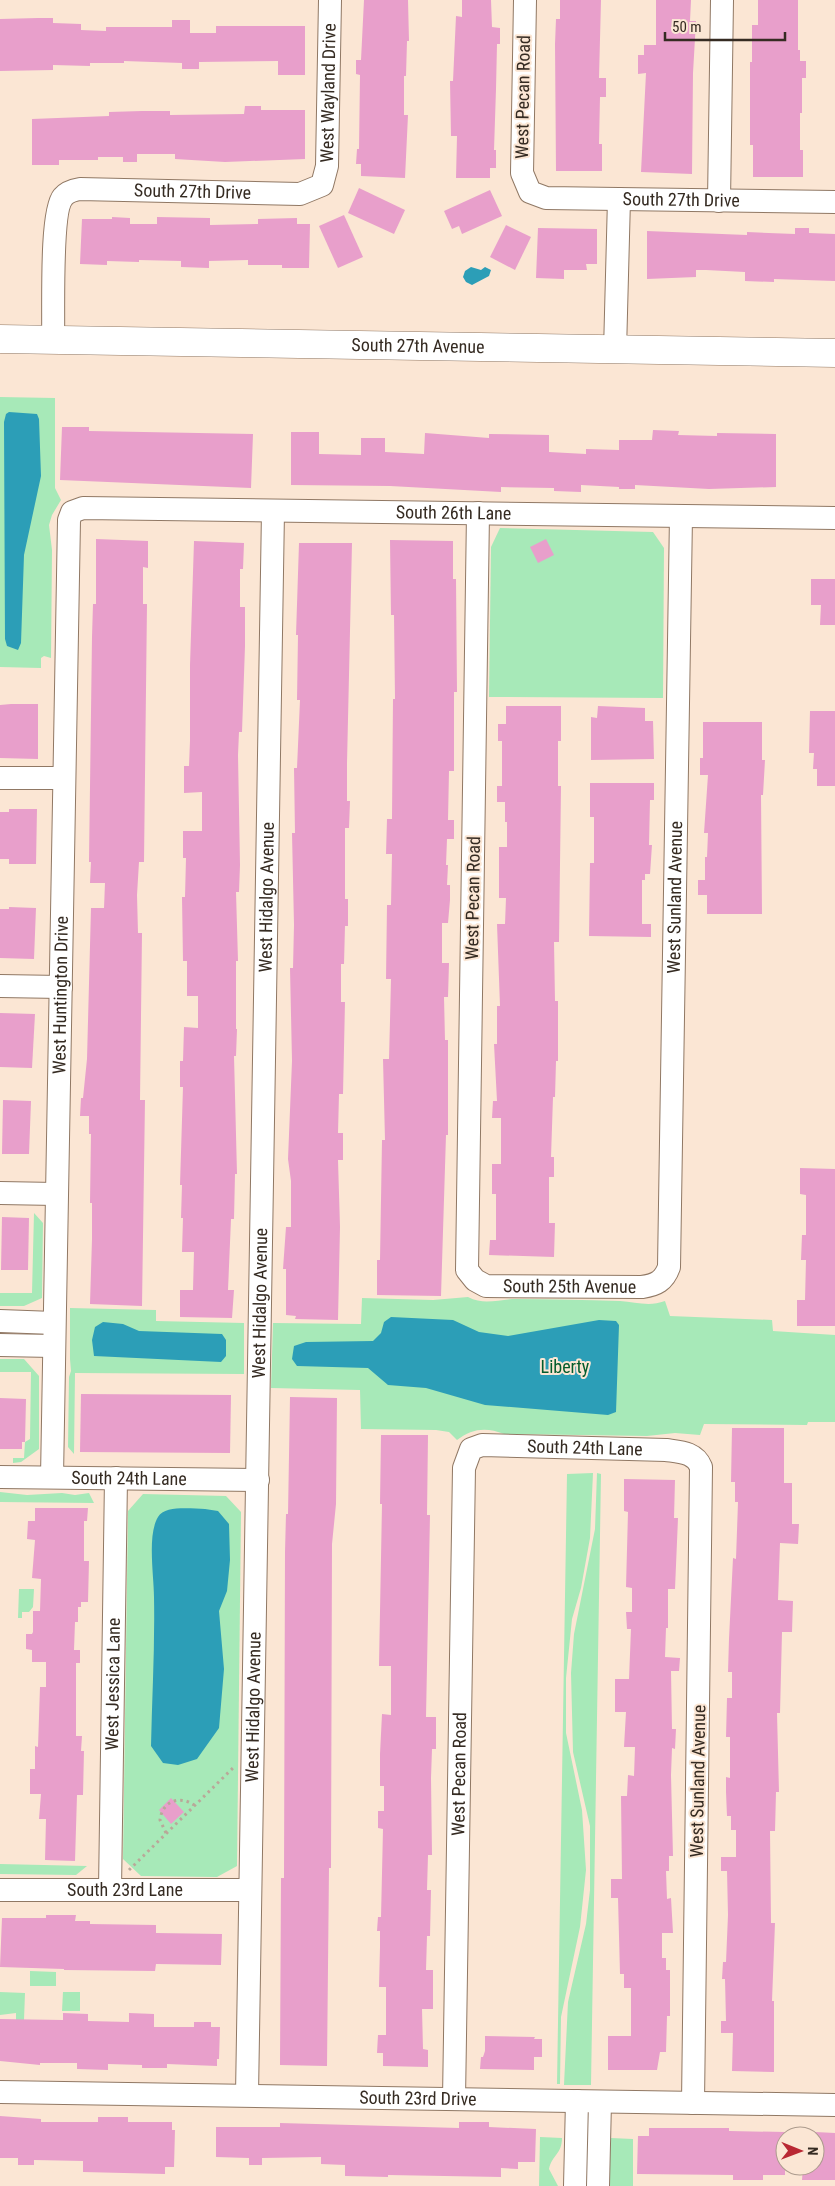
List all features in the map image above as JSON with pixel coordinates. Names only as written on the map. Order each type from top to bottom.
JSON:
[{"type":"main road","name":"South 27th Avenue","points":[[0,339],[615,351],[835,353]]},
{"type":"street","name":"West Wayland Drive","points":[[322,185],[327,166],[330,0]]},
{"type":"street","name":"West Pecan Road","points":[[525,0],[522,173],[530,192]]},
{"type":"street","points":[[719,201],[722,0]]},
{"type":"street","name":"South 27th Drive","points":[[53,340],[56,217],[63,198],[72,191],[80,189],[300,194],[322,185]]},
{"type":"street","name":"South 27th Drive","points":[[530,192],[546,198],[835,202]]},
{"type":"street","points":[[615,351],[619,199]]},
{"type":"street","name":"South 26th Lane","points":[[72,512],[83,508],[835,518]]},
{"type":"street","name":"West Hidalgo Avenue","points":[[247,2095],[273,511]]},
{"type":"street","name":"West Huntington Drive","points":[[52,1478],[63,778],[69,520],[72,512]]},
{"type":"street","name":"West Pecan Road","points":[[475,1280],[467,1270],[478,513]]},
{"type":"street","name":"West Sunland Avenue","points":[[664,1278],[671,1255],[681,516]]},
{"type":"street","points":[[0,778],[63,778]]},
{"type":"street","points":[[0,986],[61,987]]},
{"type":"street","points":[[0,1193],[56,1194]]},
{"type":"street","name":"South 25th Avenue","points":[[475,1280],[486,1286],[642,1287],[655,1284],[664,1278]]},
{"type":"street","points":[[0,1321],[54,1323]]},
{"type":"street","points":[[0,1345],[53,1346]]},
{"type":"street","name":"South 24th Lane","points":[[471,1450],[482,1446],[666,1450],[686,1453],[698,1459]]},
{"type":"street","name":"West Pecan Road","points":[[454,2099],[464,1468],[471,1450]]},
{"type":"street","name":"West Sunland Avenue","points":[[693,2104],[702,1477],[698,1459]]},
{"type":"street","name":"South 24th Lane","points":[[0,1477],[258,1480]]},
{"type":"street","name":"West Jessica Lane","points":[[110,1890],[116,1478]]},
{"type":"street","name":"South 23rd Lane","points":[[0,1890],[250,1890]]},
{"type":"street","name":"South 23rd Drive","points":[[0,2092],[835,2105]]},
{"type":"street","points":[[575,2186],[577,2101]]},
{"type":"street","points":[[598,2186],[600,2102]]},
{"type":"street","points":[[575,2154],[599,2155]]},
{"type":"path","points":[[128,1870],[240,1761]]},
{"type":"path","points":[[166,1833],[160,1820],[165,1806],[177,1799],[185,1800],[194,1806]]},
{"type":"green space","points":[[0,397],[55,398],[55,488],[61,500],[52,515],[49,525],[52,550],[51,658],[44,656],[41,658],[41,668],[0,667]]},
{"type":"green space","points":[[500,528],[653,532],[664,548],[663,698],[489,697],[491,547]]},
{"type":"green space","points":[[34,1213],[43,1223],[42,1298],[24,1306],[0,1306],[0,1293],[32,1293]]},
{"type":"green space","name":"Liberty","points":[[468,1297],[486,1302],[542,1299],[620,1301],[648,1304],[665,1301],[670,1316],[772,1320],[773,1331],[835,1335],[835,1422],[808,1422],[807,1425],[704,1424],[700,1435],[675,1433],[647,1436],[504,1434],[492,1430],[480,1430],[468,1433],[457,1440],[449,1432],[436,1430],[361,1429],[360,1390],[271,1388],[273,1323],[361,1324],[362,1298],[433,1300]]},
{"type":"green space","points":[[70,1308],[156,1310],[156,1321],[244,1323],[244,1374],[75,1373],[74,1454],[68,1447],[69,1377],[71,1371]]},
{"type":"green space","points":[[0,1359],[24,1359],[39,1376],[39,1449],[21,1462],[13,1463],[13,1458],[24,1458],[25,1442],[30,1439],[31,1372],[0,1372]]},
{"type":"green space","points":[[593,1473],[590,1538],[581,1588],[572,1619],[566,1678],[566,1733],[582,1810],[586,1870],[580,1927],[561,2017],[560,2084],[557,2084],[567,1474]]},
{"type":"green space","points":[[597,1473],[601,1474],[591,2085],[564,2085],[568,2002],[586,1924],[590,1890],[590,1826],[573,1752],[571,1673],[574,1634],[595,1529]]},
{"type":"green space","points":[[0,1492],[27,1495],[62,1493],[75,1495],[89,1493],[94,1503],[0,1502]]},
{"type":"green space","points":[[143,1494],[226,1496],[241,1512],[237,1866],[217,1877],[141,1876],[123,1859],[128,1511]]},
{"type":"green space","points":[[19,1589],[34,1589],[33,1607],[29,1612],[22,1612],[22,1618],[18,1618]]},
{"type":"green space","points":[[0,1864],[87,1866],[76,1875],[0,1874]]},
{"type":"green space","points":[[30,1971],[56,1972],[56,1986],[30,1986]]},
{"type":"green space","points":[[0,1992],[25,1993],[24,2020],[16,2020],[16,2013],[0,2015]]},
{"type":"green space","points":[[63,1992],[80,1992],[80,2011],[62,2011]]},
{"type":"green space","points":[[540,2137],[562,2138],[559,2151],[552,2160],[549,2169],[558,2186],[539,2186]]},
{"type":"green space","points":[[611,2138],[633,2139],[633,2186],[608,2186]]},
{"type":"water","points":[[471,267],[481,270],[485,267],[491,270],[489,276],[472,285],[466,282],[463,277],[465,271]]},
{"type":"water","points":[[9,412],[37,414],[39,419],[41,476],[24,555],[21,643],[18,650],[7,646],[5,639],[4,422],[6,414]]},
{"type":"water","points":[[391,1317],[453,1320],[479,1332],[508,1336],[599,1320],[616,1321],[619,1325],[616,1412],[608,1415],[485,1405],[426,1388],[388,1385],[368,1368],[297,1366],[292,1359],[294,1346],[306,1342],[373,1341],[381,1333],[384,1322]]},
{"type":"water","points":[[103,1322],[123,1324],[139,1331],[222,1334],[226,1340],[226,1356],[221,1362],[94,1356],[92,1340],[95,1327]]},
{"type":"water","points":[[173,1509],[218,1511],[229,1524],[230,1560],[227,1591],[219,1611],[224,1669],[219,1728],[197,1759],[178,1765],[163,1763],[151,1746],[154,1634],[153,1534],[161,1513]]},
{"type":"building","points":[[364,0],[408,0],[409,41],[407,41],[406,76],[404,76],[404,115],[408,115],[405,178],[361,176],[361,164],[356,164],[357,149],[359,149],[360,75],[356,74],[356,60],[361,60]]},
{"type":"building","points":[[462,0],[491,0],[492,27],[500,28],[500,44],[497,44],[494,150],[496,150],[496,168],[490,168],[490,178],[456,178],[457,136],[451,136],[450,81],[453,81],[456,16],[462,17]]},
{"type":"building","points":[[560,0],[601,0],[599,78],[606,78],[606,97],[600,97],[599,144],[602,144],[602,171],[556,171],[555,44],[556,19],[560,19]]},
{"type":"building","points":[[656,0],[691,0],[690,21],[696,21],[693,73],[692,174],[641,172],[646,73],[638,74],[638,55],[644,55],[644,45],[656,45]]},
{"type":"building","points":[[758,0],[798,0],[798,50],[800,50],[800,61],[806,61],[806,78],[802,78],[802,113],[800,113],[800,150],[803,150],[803,177],[753,177],[753,145],[750,145],[750,62],[752,62],[752,25],[758,25]]},
{"type":"building","points":[[53,18],[53,23],[81,24],[81,30],[106,31],[106,27],[172,27],[172,20],[190,20],[190,33],[216,33],[216,26],[305,26],[305,75],[278,75],[278,61],[199,62],[199,69],[182,69],[182,63],[124,61],[124,63],[90,63],[90,66],[53,65],[53,70],[0,71],[0,19]]},
{"type":"building","points":[[245,106],[261,106],[261,110],[305,110],[305,159],[225,162],[175,159],[175,154],[137,154],[137,162],[123,162],[123,157],[98,157],[98,160],[59,160],[59,165],[32,165],[32,119],[109,116],[109,112],[142,111],[170,111],[170,115],[244,114]]},
{"type":"building","points":[[359,188],[405,210],[394,234],[348,213]]},
{"type":"building","points":[[490,190],[502,216],[462,234],[459,226],[452,229],[444,211]]},
{"type":"building","points":[[344,215],[363,257],[338,268],[319,226]]},
{"type":"building","points":[[112,217],[130,218],[130,224],[157,224],[157,217],[210,218],[210,225],[258,224],[258,219],[297,218],[297,224],[310,224],[309,268],[282,268],[282,265],[248,265],[248,260],[209,261],[209,268],[181,267],[181,261],[139,260],[139,262],[107,261],[107,265],[80,264],[82,219],[112,219]]},
{"type":"building","points":[[506,225],[531,237],[515,270],[490,257]]},
{"type":"building","points":[[538,228],[597,229],[597,264],[586,264],[587,270],[564,270],[564,279],[536,278]]},
{"type":"building","points":[[795,228],[809,228],[809,233],[835,234],[835,281],[774,279],[774,282],[745,281],[745,272],[706,270],[696,270],[696,277],[647,279],[647,231],[747,235],[747,232],[795,234]]},
{"type":"building","points":[[62,427],[89,427],[89,431],[253,434],[251,488],[60,480]]},
{"type":"building","points":[[653,430],[679,431],[678,435],[717,436],[717,433],[776,434],[776,487],[709,489],[635,485],[635,489],[619,489],[619,487],[581,485],[581,492],[554,491],[554,488],[501,487],[501,492],[390,486],[291,485],[291,432],[319,432],[319,454],[361,455],[361,438],[385,438],[385,452],[424,454],[425,433],[489,438],[489,434],[549,435],[549,452],[586,454],[586,449],[619,450],[619,440],[652,440]]},
{"type":"building","points":[[96,539],[148,541],[148,568],[143,567],[143,604],[147,604],[144,862],[139,862],[137,895],[138,933],[142,933],[140,1100],[145,1100],[142,1306],[90,1304],[92,1239],[92,1203],[90,1203],[91,1134],[89,1134],[89,1116],[80,1116],[87,1059],[91,908],[104,908],[105,883],[90,883],[91,862],[89,862],[92,637],[93,604],[96,604]]},
{"type":"building","points":[[546,539],[554,555],[538,563],[530,547]]},
{"type":"building","points":[[390,540],[453,541],[453,579],[456,579],[457,692],[454,692],[454,771],[449,771],[448,820],[454,820],[454,839],[447,839],[446,865],[448,865],[447,885],[450,885],[450,900],[448,923],[442,923],[442,963],[449,963],[448,997],[444,997],[445,1040],[448,1040],[448,1135],[446,1135],[441,1296],[377,1295],[377,1260],[380,1260],[382,1140],[385,1140],[383,1059],[389,1059],[391,979],[386,979],[387,905],[391,905],[392,854],[386,854],[387,819],[392,819],[393,699],[395,699],[394,615],[391,615]]},
{"type":"building","points":[[194,541],[244,543],[243,569],[240,569],[240,607],[245,607],[245,646],[242,732],[239,732],[238,755],[240,865],[239,892],[236,892],[238,961],[236,961],[236,1056],[234,1056],[237,1174],[235,1174],[234,1219],[231,1219],[228,1290],[234,1290],[232,1318],[180,1317],[180,1290],[193,1290],[194,1252],[182,1252],[183,1218],[181,1218],[182,1185],[180,1185],[183,1087],[180,1087],[180,1061],[183,1061],[184,1027],[198,1028],[198,996],[187,996],[187,961],[183,961],[182,897],[185,897],[186,858],[183,858],[183,831],[202,831],[202,792],[184,793],[184,766],[189,766],[190,741],[190,665]]},
{"type":"building","points":[[299,543],[352,543],[347,763],[347,801],[350,801],[349,828],[345,828],[345,899],[348,899],[348,926],[345,926],[344,964],[341,964],[341,1002],[345,1002],[343,1094],[339,1094],[338,1133],[343,1133],[343,1160],[338,1160],[340,1227],[338,1320],[295,1319],[296,1316],[286,1315],[286,1269],[283,1269],[286,1227],[291,1227],[291,1181],[288,1159],[292,1061],[290,968],[293,968],[294,925],[292,833],[295,833],[294,768],[297,768],[300,700],[297,700],[298,635],[296,635]]},
{"type":"building","points":[[811,579],[835,579],[835,625],[820,625],[821,605],[811,605]]},
{"type":"building","points":[[38,704],[38,759],[0,758],[0,705]]},
{"type":"building","points":[[506,706],[561,706],[561,741],[558,741],[558,786],[561,786],[559,942],[554,942],[555,1001],[558,1001],[558,1061],[556,1061],[555,1097],[553,1097],[551,1157],[554,1157],[554,1177],[549,1177],[549,1223],[555,1223],[554,1257],[489,1255],[490,1240],[496,1240],[496,1194],[492,1194],[492,1164],[501,1164],[501,1118],[492,1118],[493,1101],[497,1101],[494,1044],[497,1044],[497,1006],[500,1006],[497,924],[505,924],[506,898],[499,898],[499,847],[507,847],[505,802],[497,802],[497,786],[502,786],[502,741],[498,741],[498,724],[506,724]]},
{"type":"building","points":[[598,706],[645,708],[645,721],[653,721],[654,759],[591,760],[591,717],[597,718]]},
{"type":"building","points":[[810,711],[835,711],[835,786],[817,786],[817,769],[813,769],[814,753],[809,753]]},
{"type":"building","points":[[703,722],[762,722],[762,760],[765,760],[763,795],[761,795],[762,914],[707,914],[707,895],[698,895],[698,880],[705,880],[708,833],[704,833],[708,775],[700,775],[700,758],[703,758]]},
{"type":"building","points":[[590,783],[654,783],[654,800],[650,800],[649,845],[652,845],[650,874],[645,874],[645,880],[642,880],[642,924],[651,924],[651,937],[589,936],[590,863],[594,863],[594,817],[590,817]]},
{"type":"building","points":[[9,809],[37,809],[36,864],[9,864],[9,859],[0,859],[0,812],[9,812]]},
{"type":"building","points":[[9,907],[36,908],[34,959],[0,958],[0,909],[9,909]]},
{"type":"building","points":[[0,1013],[35,1014],[32,1068],[0,1067]]},
{"type":"building","points":[[3,1100],[31,1101],[29,1154],[2,1154]]},
{"type":"building","points":[[800,1168],[835,1169],[835,1326],[797,1326],[797,1300],[805,1300],[806,1260],[801,1260],[802,1235],[806,1235],[806,1195],[800,1194]]},
{"type":"building","points":[[2,1217],[29,1218],[28,1270],[1,1270]]},
{"type":"building","points":[[81,1394],[231,1395],[230,1453],[80,1452]]},
{"type":"building","points":[[290,1397],[337,1398],[336,1504],[332,1544],[331,1868],[329,1868],[327,2066],[280,2065],[281,1878],[284,1878],[285,1552],[286,1514],[288,1514]]},
{"type":"building","points":[[0,1398],[26,1399],[25,1442],[22,1442],[22,1449],[0,1449]]},
{"type":"building","points":[[732,1428],[784,1428],[784,1483],[792,1483],[792,1524],[799,1524],[798,1544],[780,1543],[778,1600],[793,1601],[792,1632],[782,1632],[780,1713],[777,1713],[779,1792],[776,1792],[775,1831],[770,1831],[771,1923],[775,1923],[772,2001],[774,2001],[774,2072],[732,2071],[733,2033],[721,2033],[721,2021],[726,2021],[725,1979],[722,1979],[723,1962],[726,1962],[728,1915],[727,1871],[721,1871],[721,1857],[736,1857],[736,1830],[731,1830],[731,1816],[727,1816],[726,1792],[726,1777],[730,1778],[730,1737],[726,1737],[727,1698],[732,1698],[732,1672],[728,1672],[729,1639],[733,1558],[736,1559],[738,1502],[735,1502],[735,1482],[731,1482]]},
{"type":"building","points":[[381,1435],[428,1435],[427,1515],[430,1515],[426,1717],[436,1717],[436,1749],[432,1749],[432,1855],[428,1855],[427,1890],[431,1890],[430,1936],[427,1936],[426,1970],[433,1970],[433,2009],[422,2009],[423,2049],[428,2050],[428,2067],[383,2066],[383,2053],[377,2053],[378,2035],[386,2035],[386,1987],[379,1987],[380,1931],[377,1931],[378,1917],[381,1917],[383,1829],[378,1828],[378,1811],[384,1811],[384,1786],[380,1786],[380,1754],[382,1714],[391,1715],[391,1666],[379,1666],[382,1504],[380,1504]]},
{"type":"building","points":[[624,1479],[675,1480],[674,1518],[678,1518],[675,1589],[668,1589],[668,1628],[666,1628],[665,1657],[680,1658],[679,1671],[671,1671],[672,1729],[676,1729],[675,1749],[672,1748],[671,1775],[673,1856],[669,1856],[669,1871],[666,1871],[667,1899],[671,1898],[673,1933],[662,1933],[662,1958],[666,1958],[666,1970],[670,1970],[670,2016],[667,2016],[666,2052],[660,2052],[657,2070],[608,2070],[608,2036],[631,2036],[631,1988],[624,1988],[624,1974],[620,1974],[618,1898],[611,1898],[611,1879],[622,1879],[621,1796],[627,1796],[628,1775],[634,1776],[635,1747],[624,1747],[626,1712],[615,1712],[615,1679],[629,1679],[631,1629],[627,1629],[626,1612],[632,1612],[632,1588],[626,1587],[628,1512],[624,1511]]},
{"type":"building","points":[[35,1508],[88,1508],[87,1521],[84,1521],[84,1561],[89,1561],[88,1602],[81,1602],[81,1607],[78,1607],[78,1622],[75,1622],[74,1650],[80,1650],[80,1663],[76,1663],[76,1736],[82,1736],[81,1751],[84,1751],[83,1795],[77,1795],[75,1861],[45,1860],[46,1819],[39,1819],[41,1794],[30,1794],[30,1769],[35,1769],[35,1746],[38,1747],[40,1687],[46,1687],[46,1662],[32,1662],[32,1650],[26,1649],[26,1634],[32,1634],[33,1632],[33,1611],[40,1611],[41,1579],[32,1578],[35,1540],[27,1539],[28,1521],[35,1521]]},
{"type":"building","points":[[171,1798],[184,1812],[171,1824],[159,1810]]},
{"type":"building","points":[[46,1915],[76,1915],[75,1921],[90,1921],[90,1924],[156,1925],[156,1933],[222,1934],[221,1965],[156,1964],[155,1971],[0,1967],[2,1918],[46,1918]]},
{"type":"building","points":[[63,2013],[88,2014],[88,2021],[129,2022],[129,2013],[154,2014],[154,2027],[194,2027],[194,2022],[211,2022],[211,2027],[220,2027],[217,2066],[167,2064],[167,2068],[142,2068],[142,2065],[108,2064],[108,2070],[77,2069],[77,2063],[40,2063],[40,2065],[0,2061],[0,2019],[63,2020]]},
{"type":"building","points":[[485,2036],[535,2037],[534,2039],[542,2039],[542,2057],[534,2057],[534,2070],[480,2069],[481,2057],[483,2057],[485,2051]]},
{"type":"building","points":[[0,2116],[41,2119],[41,2122],[98,2122],[98,2117],[128,2117],[128,2122],[172,2122],[172,2130],[175,2130],[174,2167],[165,2167],[165,2174],[83,2172],[83,2161],[34,2160],[34,2165],[18,2165],[18,2158],[0,2158]]},
{"type":"building","points":[[459,2122],[489,2122],[489,2127],[536,2129],[535,2162],[518,2162],[518,2169],[501,2168],[501,2177],[388,2175],[388,2177],[345,2176],[345,2165],[321,2164],[321,2157],[262,2158],[262,2165],[249,2165],[249,2158],[216,2157],[216,2127],[280,2127],[280,2123],[459,2128]]},
{"type":"building","points":[[649,2128],[729,2128],[729,2131],[775,2132],[775,2175],[763,2175],[763,2180],[733,2180],[733,2175],[637,2174],[638,2136],[649,2136]]},
{"type":"building","points":[[825,2132],[835,2133],[835,2180],[802,2180],[802,2176],[825,2176]]}]
